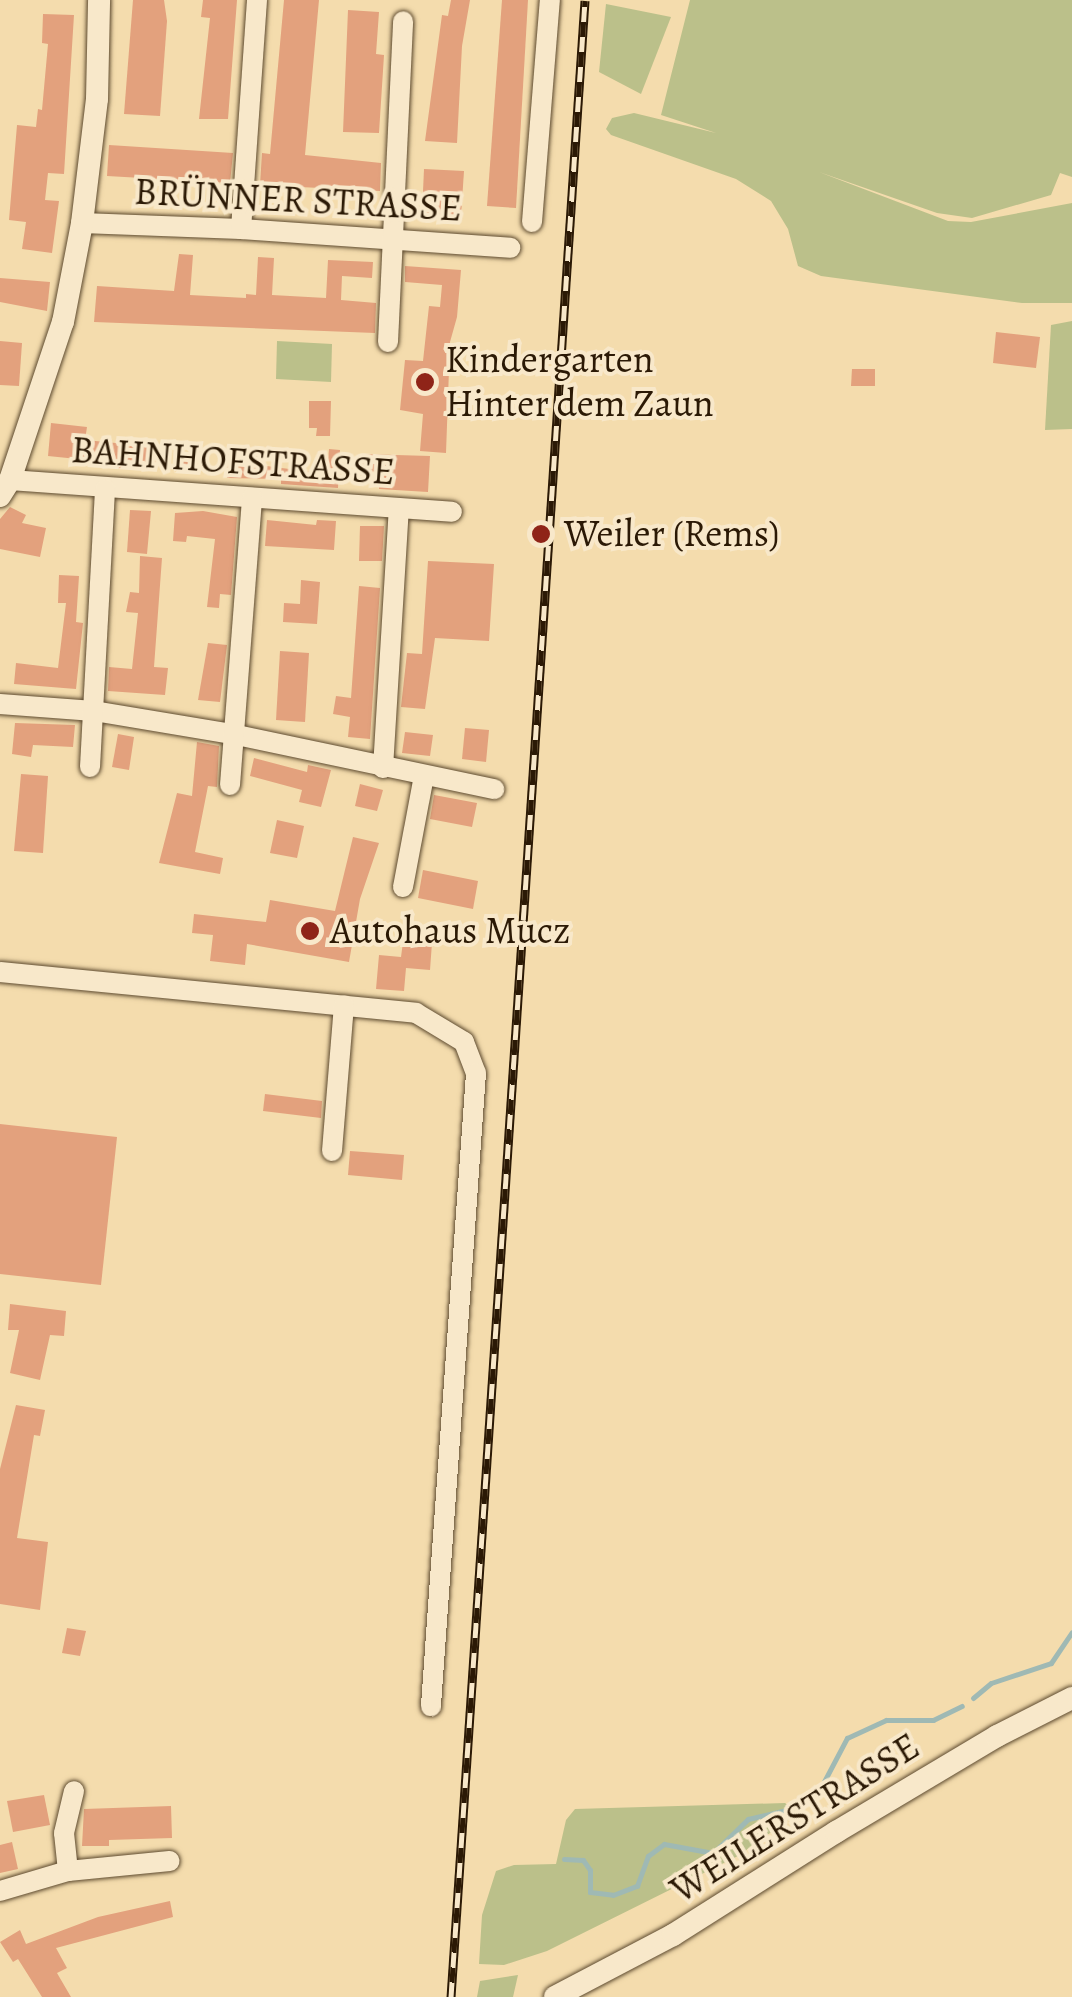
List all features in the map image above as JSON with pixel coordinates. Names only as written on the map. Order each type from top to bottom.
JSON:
[{"type":"street","points":[[5,488],[63,322],[82,223],[96,98],[99,0]]},
{"type":"street","points":[[241,228],[257,0]]},
{"type":"street","points":[[532,222],[550,0]]},
{"type":"street","points":[[388,342],[403,22]]},
{"type":"street","name":"BRÜNNER STRASSE","points":[[82,223],[241,228],[510,248]]},
{"type":"street","name":"BAHNHOFSTRASSE","points":[[5,488],[105,489],[452,512]]},
{"type":"street","points":[[90,767],[105,489]]},
{"type":"street","points":[[230,785],[237,735],[252,498]]},
{"type":"street","points":[[383,768],[399,508]]},
{"type":"street","points":[[0,704],[94,711],[237,735],[494,789]]},
{"type":"street","points":[[402,887],[424,776]]},
{"type":"street","points":[[0,972],[416,1012],[464,1042],[476,1073],[431,1706]]},
{"type":"street","points":[[332,1151],[344,1005]]},
{"type":"street","name":"WEILERSTRASSE","points":[[554,1997],[591,1990],[998,1736],[1072,1698]]},
{"type":"street","points":[[68,1871],[64,1833],[74,1791]]},
{"type":"street","points":[[0,1891],[68,1871],[170,1861]]},
{"type":"green space","points":[[690,0],[1072,0],[1072,177],[1060,173],[1051,195],[972,218],[937,213],[819,172],[948,221],[971,222],[1072,203],[1072,303],[1022,303],[821,276],[798,266],[788,229],[771,201],[736,179],[611,135],[606,129],[612,118],[634,113],[716,133],[661,115]]},
{"type":"green space","points":[[606,4],[671,17],[641,94],[599,72]]},
{"type":"green space","points":[[1072,321],[1072,429],[1045,430],[1051,325]]},
{"type":"green space","points":[[277,341],[332,344],[331,382],[276,379]]},
{"type":"green space","points":[[785,1803],[798,1813],[738,1856],[547,1951],[504,1965],[479,1964],[482,1915],[496,1871],[514,1865],[556,1864],[566,1820],[575,1809]]},
{"type":"green space","points":[[518,1975],[513,1997],[477,1997],[480,1981]]},
{"type":"building","points":[[133,0],[164,0],[167,21],[160,116],[124,114]]},
{"type":"building","points":[[203,0],[237,0],[228,119],[199,119],[210,18],[201,17]]},
{"type":"building","points":[[284,0],[319,0],[305,155],[381,163],[380,191],[260,185],[262,153],[270,154]]},
{"type":"building","points":[[451,0],[470,0],[462,46],[457,143],[425,141],[442,15],[448,16]]},
{"type":"building","points":[[502,0],[528,0],[516,208],[487,206]]},
{"type":"building","points":[[348,10],[379,12],[376,54],[384,55],[379,133],[343,132]]},
{"type":"building","points":[[43,14],[74,15],[64,174],[48,173],[45,200],[59,201],[52,253],[22,249],[26,222],[9,220],[17,125],[36,127],[38,109],[42,110],[48,44],[42,43]]},
{"type":"building","points":[[109,145],[233,153],[230,183],[107,176]]},
{"type":"building","points":[[424,169],[464,171],[461,216],[422,214]]},
{"type":"building","points":[[179,254],[193,255],[190,295],[246,298],[246,294],[256,295],[258,257],[274,258],[272,295],[326,298],[328,260],[373,262],[372,278],[342,276],[341,300],[376,303],[375,333],[94,322],[97,286],[174,291]]},
{"type":"building","points":[[405,266],[461,270],[457,317],[450,342],[446,453],[420,451],[423,414],[400,410],[405,360],[423,361],[429,306],[440,307],[442,285],[405,282]]},
{"type":"building","points":[[0,278],[50,282],[47,311],[0,302]]},
{"type":"building","points":[[996,332],[1040,337],[1036,368],[993,363]]},
{"type":"building","points":[[0,341],[22,343],[19,386],[0,385]]},
{"type":"building","points":[[852,369],[875,369],[875,386],[851,386]]},
{"type":"building","points":[[309,401],[331,401],[330,436],[316,436],[317,428],[309,428]]},
{"type":"building","points":[[51,423],[87,427],[85,440],[157,447],[155,470],[97,467],[97,461],[48,456]]},
{"type":"building","points":[[227,449],[259,449],[259,465],[327,474],[329,449],[340,450],[338,488],[281,484],[281,479],[227,478]]},
{"type":"building","points":[[179,452],[199,454],[197,474],[178,472]]},
{"type":"building","points":[[362,454],[430,456],[428,492],[379,489],[380,472],[361,471]]},
{"type":"building","points":[[10,507],[26,515],[22,523],[46,528],[40,557],[0,549],[0,519]]},
{"type":"building","points":[[130,510],[151,511],[147,554],[127,552]]},
{"type":"building","points":[[203,511],[237,517],[231,595],[220,594],[219,608],[207,607],[215,539],[187,536],[186,542],[173,541],[175,513]]},
{"type":"building","points":[[267,520],[316,525],[317,520],[336,521],[334,550],[265,546]]},
{"type":"building","points":[[360,526],[384,526],[382,561],[359,561]]},
{"type":"building","points":[[140,556],[162,558],[154,667],[168,668],[165,695],[108,691],[109,667],[132,669],[138,613],[126,612],[130,592],[139,593]]},
{"type":"building","points":[[428,561],[494,564],[489,641],[435,638],[425,709],[401,707],[407,653],[422,654]]},
{"type":"building","points":[[59,575],[79,576],[76,622],[83,623],[76,689],[14,684],[16,663],[58,668],[66,603],[58,603]]},
{"type":"building","points":[[301,580],[320,582],[317,624],[283,622],[284,603],[300,604]]},
{"type":"building","points":[[359,586],[380,588],[370,739],[348,737],[350,717],[333,714],[336,696],[351,698]]},
{"type":"building","points":[[208,643],[227,645],[220,702],[198,700]]},
{"type":"building","points":[[280,651],[309,653],[305,722],[276,720]]},
{"type":"building","points":[[15,723],[75,725],[73,747],[33,745],[31,757],[12,754]]},
{"type":"building","points":[[465,728],[489,730],[486,762],[462,759]]},
{"type":"building","points":[[405,732],[433,735],[430,756],[402,753]]},
{"type":"building","points":[[118,734],[134,737],[129,770],[112,767]]},
{"type":"building","points":[[197,742],[219,746],[217,787],[208,786],[195,852],[223,858],[220,874],[159,863],[177,793],[192,796]]},
{"type":"building","points":[[254,758],[307,772],[308,765],[331,770],[321,807],[299,802],[302,790],[250,776]]},
{"type":"building","points":[[21,774],[48,776],[43,853],[14,851]]},
{"type":"building","points":[[360,784],[383,790],[377,811],[355,806]]},
{"type":"building","points":[[434,795],[477,803],[472,827],[430,819]]},
{"type":"building","points":[[277,820],[304,826],[297,858],[270,853]]},
{"type":"building","points":[[353,837],[379,843],[360,899],[349,962],[247,944],[245,965],[210,961],[213,935],[192,933],[194,914],[266,922],[270,900],[335,911]]},
{"type":"building","points":[[423,870],[478,881],[473,909],[418,898]]},
{"type":"building","points":[[405,927],[433,929],[430,970],[406,968],[404,991],[376,989],[379,955],[401,957]]},
{"type":"building","points":[[265,1094],[322,1101],[321,1118],[263,1111]]},
{"type":"building","points":[[0,1124],[117,1137],[101,1285],[0,1274]]},
{"type":"building","points":[[350,1151],[404,1155],[402,1180],[348,1175]]},
{"type":"building","points":[[10,1304],[66,1311],[64,1336],[50,1335],[40,1380],[10,1373],[19,1330],[8,1330]]},
{"type":"building","points":[[16,1405],[45,1410],[40,1436],[34,1435],[17,1538],[48,1542],[40,1610],[0,1604],[0,1469]]},
{"type":"building","points":[[67,1628],[86,1631],[80,1656],[62,1653]]},
{"type":"building","points":[[44,1795],[50,1825],[13,1832],[7,1801]]},
{"type":"building","points":[[171,1806],[172,1838],[109,1840],[109,1846],[82,1846],[84,1809]]},
{"type":"building","points":[[12,1842],[18,1869],[0,1873],[0,1845]]},
{"type":"building","points":[[170,1901],[173,1917],[56,1948],[67,1968],[57,1973],[71,1997],[42,1997],[18,1959],[13,1962],[0,1942],[20,1930],[26,1944],[98,1917]]},
{"type":"waterway","points":[[973,1698],[991,1683],[1051,1663],[1072,1632]]},
{"type":"waterway","points":[[807,1799],[819,1791],[847,1738],[886,1720],[933,1720],[962,1706]]},
{"type":"waterway","points":[[564,1859],[583,1860],[590,1870],[590,1892],[613,1895],[637,1886],[648,1856],[664,1844],[713,1853],[748,1819],[791,1809]]},
{"type":"railway","points":[[451,1997],[585,0]]},
{"type":"place","name":"Kindergarten Hinter dem Zaun","points":[[425,382]]},
{"type":"place","name":"Weiler (Rems)","points":[[541,534]]},
{"type":"place","name":"Autohaus Mucz","points":[[310,931]]}]
